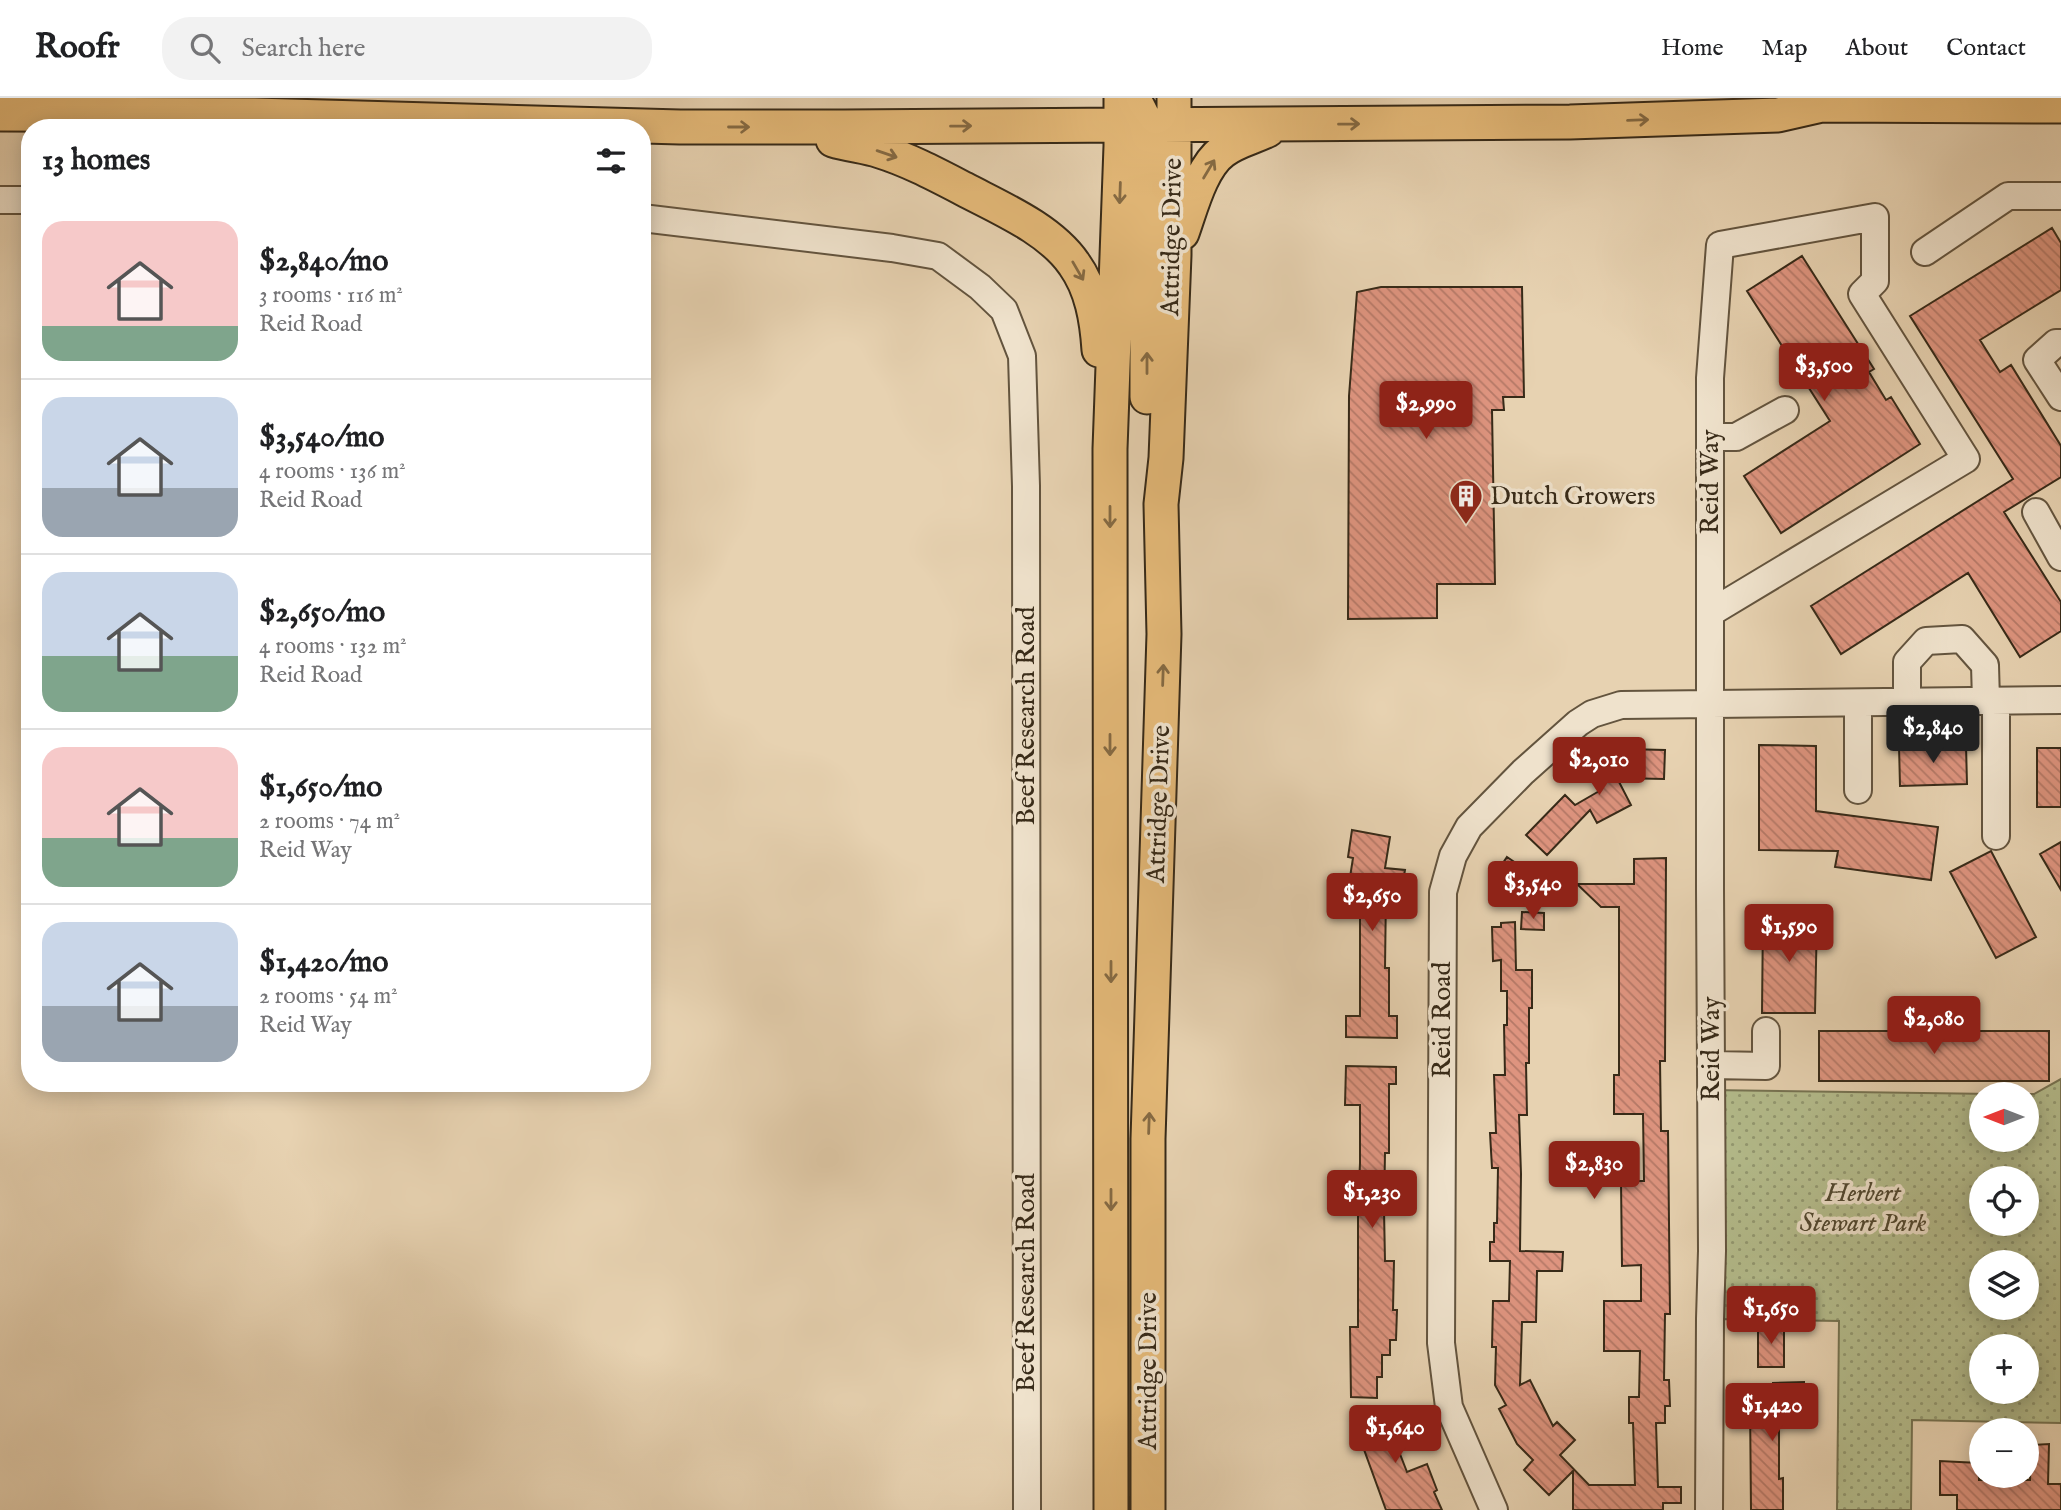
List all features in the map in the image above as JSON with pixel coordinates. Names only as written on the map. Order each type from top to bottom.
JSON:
[{"type":"main road","points":[[651,126],[798,127],[1144,112],[1281,125],[1570,122],[1778,115],[1806,102],[2061,106]]},
{"type":"main road","points":[[1144,112],[1147,429],[1161,504]]},
{"type":"main road","name":"Attridge Drive","points":[[1144,112],[1174,255],[1166,458],[1161,504],[1164,634],[1148,1139],[1148,1510]]},
{"type":"main road","name":"Attridge Drive","points":[[1111,1510],[1110,449],[1144,112]]},
{"type":"main road","points":[[0,114],[254,115],[396,119]]},
{"type":"main road","points":[[1174,255],[1204,176],[1217,156],[1225,149],[1281,125]]},
{"type":"main road","points":[[798,127],[835,141],[880,151],[905,160],[1025,221],[1061,248],[1074,264],[1088,290],[1098,327],[1101,390],[1110,449]]},
{"type":"street","points":[[1925,252],[2008,196],[2061,196]]},
{"type":"street","points":[[0,201],[21,200]]},
{"type":"street","name":"Reid Way","points":[[1709,1510],[1712,1251],[1710,889],[1711,703],[1710,613],[1710,378],[1720,245],[1875,218],[1875,281],[1862,294],[1966,459],[1710,613]]},
{"type":"street","name":"Beef Research Road","points":[[651,219],[938,256],[980,286],[1004,310],[1022,356],[1026,514],[1027,1510]]},
{"type":"street","points":[[2061,343],[2056,343],[2037,360],[2061,397]]},
{"type":"street","points":[[1710,437],[1736,437],[1785,410]]},
{"type":"street","points":[[2036,512],[2061,556]]},
{"type":"street","points":[[1908,701],[1907,662],[1926,641],[1962,639],[1985,665],[1991,701],[1996,836]]},
{"type":"street","name":"Reid Road","points":[[1494,1510],[1449,1407],[1441,1343],[1443,892],[1453,856],[1469,827],[1523,772],[1578,723],[1592,714],[1621,705],[2061,700]]},
{"type":"street","points":[[1858,703],[1858,790]]},
{"type":"street","points":[[1712,1065],[1766,1066],[1766,1031]]},
{"type":"green space","name":"Herbert Stewart Park","points":[[2061,1079],[2061,1423],[2039,1423],[2039,1418],[1912,1420],[1911,1510],[1837,1510],[1839,1321],[1710,1319],[1712,1090],[1969,1094],[1969,1152],[2039,1152],[2039,1091]]},
{"type":"building","points":[[2052,228],[2061,243],[2061,290],[1980,340],[2000,372],[2011,365],[2061,446],[2061,477],[2004,512],[2061,602],[2061,631],[2020,657],[1968,573],[1841,654],[1811,606],[2013,479],[1910,316]]},
{"type":"building","points":[[1802,256],[1874,369],[1869,372],[1886,400],[1891,397],[1920,444],[1781,533],[1744,476],[1830,421],[1747,291]]},
{"type":"building","points":[[1381,287],[1522,287],[1524,397],[1503,397],[1504,410],[1492,410],[1495,584],[1437,584],[1437,618],[1348,619],[1349,396],[1357,292]]},
{"type":"building","points":[[1759,745],[1816,746],[1816,811],[1938,827],[1931,880],[1835,867],[1838,851],[1759,850]]},
{"type":"building","points":[[1966,745],[1967,784],[1900,786],[1899,746]]},
{"type":"building","points":[[2037,748],[2061,748],[2061,807],[2037,807]]},
{"type":"building","points":[[1626,749],[1665,750],[1664,779],[1617,778],[1631,805],[1597,823],[1590,810],[1547,855],[1526,835],[1565,795],[1575,805],[1601,790],[1594,778],[1584,778],[1626,754]]},
{"type":"building","points":[[1352,830],[1390,837],[1385,868],[1405,870],[1401,894],[1386,892],[1385,968],[1389,968],[1389,1016],[1397,1016],[1397,1038],[1346,1037],[1346,1016],[1360,1016],[1360,905],[1346,903],[1353,858],[1348,857]]},
{"type":"building","points":[[2061,842],[2061,890],[2040,854]]},
{"type":"building","points":[[1991,851],[2036,937],[1996,958],[1950,872]]},
{"type":"building","points":[[1507,857],[1538,878],[1526,896],[1495,875]]},
{"type":"building","points":[[1666,858],[1665,1061],[1660,1061],[1661,1131],[1668,1131],[1670,1314],[1665,1314],[1664,1380],[1669,1380],[1670,1406],[1665,1406],[1665,1423],[1656,1423],[1658,1487],[1681,1487],[1681,1503],[1663,1503],[1663,1510],[1573,1510],[1573,1471],[1549,1495],[1524,1470],[1533,1460],[1517,1444],[1499,1409],[1506,1405],[1495,1385],[1493,1301],[1509,1301],[1510,1261],[1490,1261],[1490,1242],[1494,1242],[1494,1223],[1497,1223],[1498,1168],[1492,1168],[1490,1133],[1496,1133],[1494,1075],[1505,1075],[1504,1025],[1507,1025],[1507,991],[1501,991],[1501,960],[1493,961],[1492,927],[1515,922],[1516,970],[1532,970],[1529,1063],[1526,1063],[1527,1115],[1519,1115],[1520,1251],[1563,1252],[1562,1271],[1537,1271],[1536,1322],[1522,1322],[1520,1385],[1530,1380],[1553,1426],[1557,1422],[1575,1440],[1560,1455],[1589,1485],[1635,1485],[1633,1423],[1629,1423],[1629,1397],[1639,1397],[1640,1351],[1604,1351],[1604,1301],[1641,1301],[1641,1265],[1622,1266],[1621,1181],[1644,1181],[1643,1114],[1614,1114],[1614,1075],[1619,1075],[1619,907],[1601,907],[1577,884],[1634,884],[1634,859]]},
{"type":"building","points":[[1522,912],[1544,913],[1544,930],[1521,929]]},
{"type":"building","points":[[1763,915],[1817,916],[1815,1013],[1762,1013]]},
{"type":"building","points":[[1819,1031],[2049,1031],[2049,1081],[1819,1081]]},
{"type":"building","points":[[1346,1066],[1396,1067],[1396,1084],[1389,1084],[1389,1153],[1385,1153],[1384,1210],[1385,1261],[1394,1261],[1393,1310],[1397,1310],[1396,1340],[1390,1340],[1390,1355],[1382,1355],[1382,1377],[1377,1377],[1377,1398],[1351,1397],[1350,1327],[1358,1327],[1360,1105],[1345,1105]]},
{"type":"building","points":[[1758,1326],[1784,1326],[1784,1367],[1758,1367]]},
{"type":"building","points":[[1804,1382],[1804,1424],[1779,1424],[1779,1479],[1783,1478],[1783,1510],[1751,1510],[1750,1402],[1773,1401],[1773,1383]]},
{"type":"building","points":[[1397,1407],[1405,1432],[1393,1436],[1407,1472],[1427,1464],[1442,1510],[1386,1510],[1354,1422]]},
{"type":"building","points":[[2049,1444],[2048,1484],[2061,1484],[2061,1510],[1957,1510],[1957,1495],[1940,1495],[1940,1461],[1969,1462],[1969,1488],[2039,1488],[2039,1445]]},
{"type":"place","name":"Dutch Growers","points":[[1466,526]]}]
